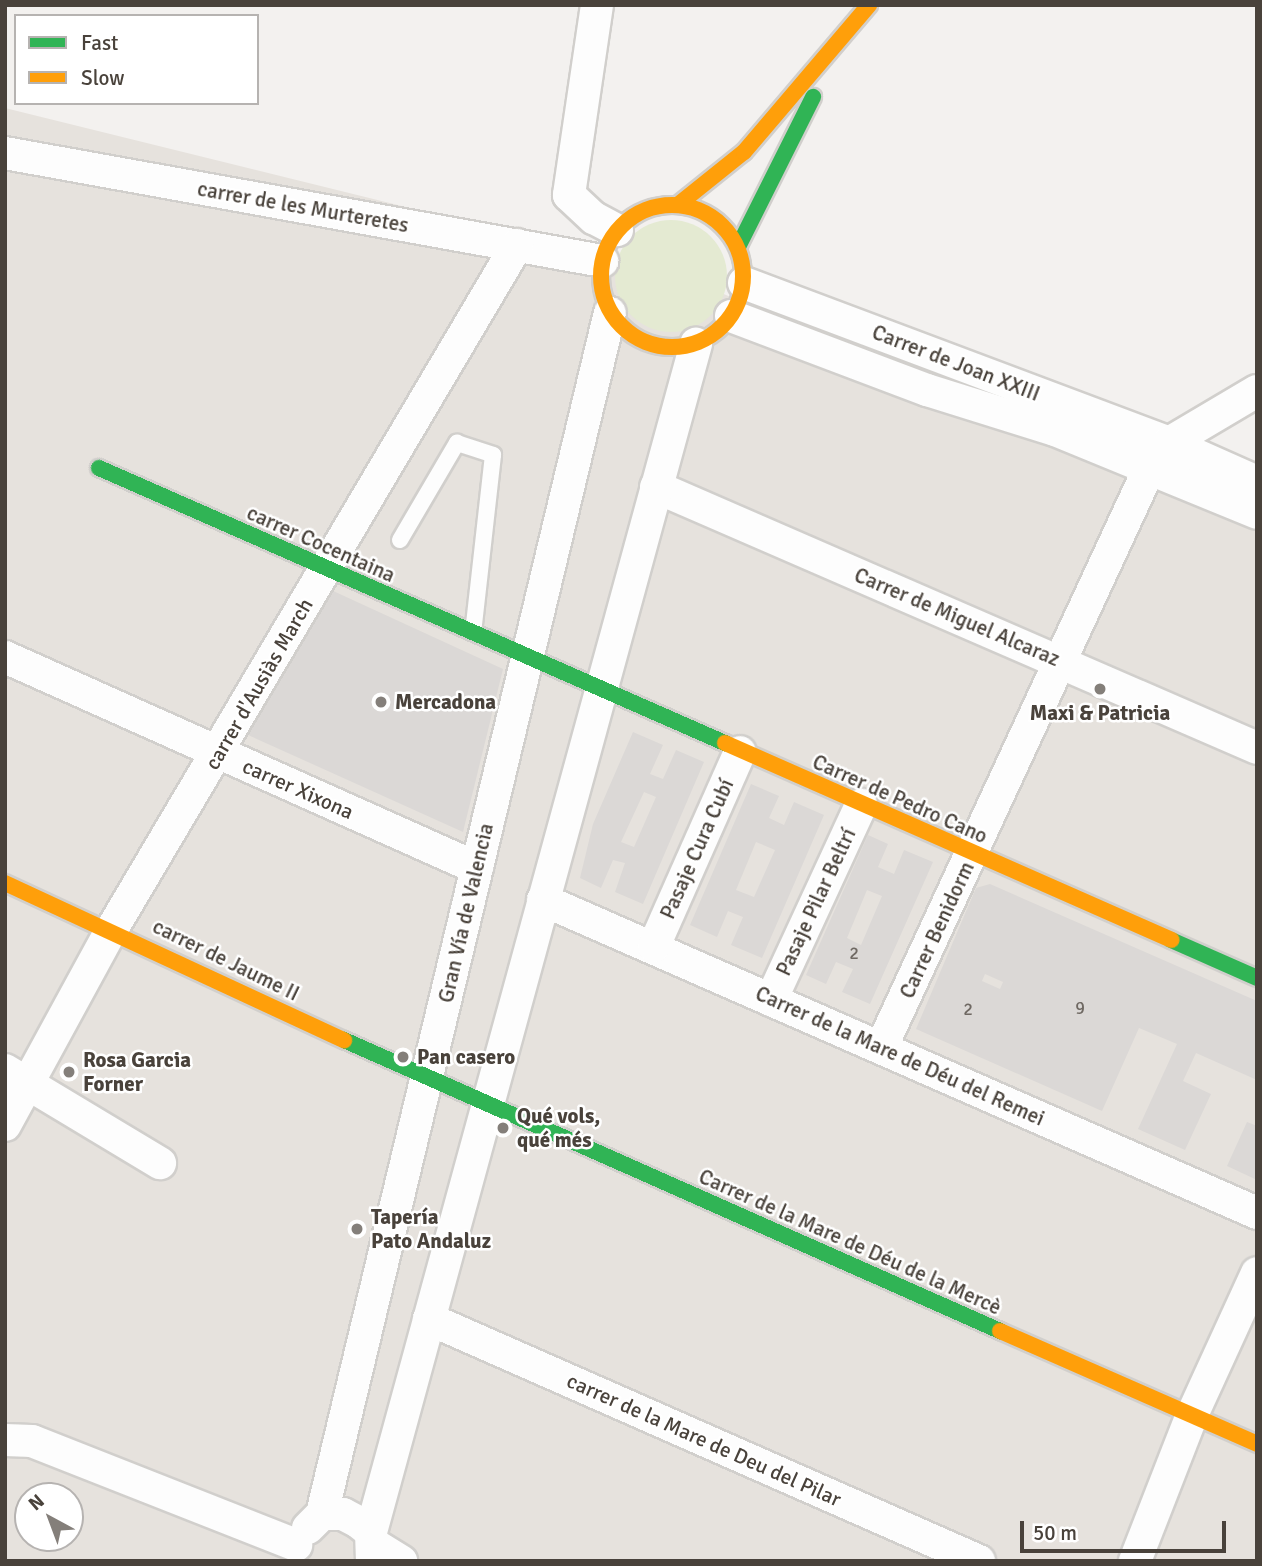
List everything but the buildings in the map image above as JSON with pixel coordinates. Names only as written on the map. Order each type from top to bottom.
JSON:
[{"type":"street","points":[[597,5],[569,195],[594,218],[617,230]]},
{"type":"street","points":[[679,204],[744,152],[846,37],[869,5]]},
{"type":"street","points":[[738,247],[784,151],[846,37]]},
{"type":"street","name":"carrer de les Murteretes","points":[[5,153],[602,261]]},
{"type":"street","points":[[679,204],[704,211],[724,226],[738,247],[744,283],[731,317],[695,344],[663,348],[632,336],[610,313],[601,288],[602,261],[617,230],[645,209],[679,204]]},
{"type":"street","name":"carrer d'Ausiàs March","points":[[5,1125],[17,1077],[219,754],[517,245]]},
{"type":"street","name":"Carrer de Joan XXIII","points":[[744,283],[1162,462],[1257,513]]},
{"type":"street","name":"Gran Vía de Valencia","points":[[322,1514],[610,313]]},
{"type":"street","name":"Carrer de Joan XXIII","points":[[731,317],[1162,462],[1257,482]]},
{"type":"street","points":[[380,1550],[429,1319],[695,344]]},
{"type":"street","points":[[1162,462],[1257,391]]},
{"type":"street","name":"Carrer Benidorm","points":[[881,1048],[1060,662],[1162,462]]},
{"type":"street","name":"carrer Cocentaina","points":[[99,468],[527,658]]},
{"type":"street","name":"Carrer de Miguel Alcaraz","points":[[656,487],[1257,748]]},
{"type":"street","name":"carrer Xixona","points":[[5,657],[477,868]]},
{"type":"street","name":"Carrer de Pedro Cano","points":[[527,658],[1257,978]]},
{"type":"street","name":"Pasaje Cura Cubí","points":[[654,946],[740,752]]},
{"type":"street","name":"Pasaje Pilar Beltrí","points":[[771,1000],[861,805]]},
{"type":"street","name":"carrer de Jaume II","points":[[5,883],[112,929],[426,1079]]},
{"type":"street","name":"Carrer de la Mare de Déu del Remei","points":[[543,900],[654,946],[1257,1213]]},
{"type":"street","points":[[17,1077],[160,1163]]},
{"type":"street","name":"Carrer de la Mare de Déu de la Mercè","points":[[426,1079],[1257,1444]]},
{"type":"street","points":[[1135,1561],[1192,1415],[1257,1273]]},
{"type":"street","name":"carrer de la Mare de Deu del Pilar","points":[[429,1319],[979,1561]]},
{"type":"street","points":[[5,1440],[32,1441],[296,1553],[322,1514],[343,1514],[380,1550]]},
{"type":"lane","points":[[400,540],[457,443],[494,455],[472,634]]},
{"type":"shaded area","points":[[5,108],[673,273],[1257,516],[1257,1561],[5,1561]]},
{"type":"green space","points":[[671,220],[693,224],[711,236],[723,254],[727,276],[723,298],[711,316],[693,328],[671,332],[649,328],[631,316],[619,298],[615,276],[619,254],[631,236],[649,224]]},
{"type":"traffic: fast","points":[[738,247],[813,97]]},
{"type":"traffic: fast","points":[[99,468],[725,743]]},
{"type":"traffic: fast","points":[[1171,940],[1257,978]]},
{"type":"traffic: fast","points":[[344,1040],[1000,1331]]},
{"type":"traffic: slow","points":[[679,204],[744,152],[869,5]]},
{"type":"traffic: slow","points":[[672,205],[699,211],[722,226],[737,249],[743,276],[737,303],[722,326],[699,341],[672,347],[645,341],[622,326],[607,303],[601,276],[607,249],[622,226],[645,211],[672,205]]},
{"type":"traffic: slow","points":[[725,743],[1171,940]]},
{"type":"traffic: slow","points":[[5,883],[344,1040]]},
{"type":"traffic: slow","points":[[1000,1331],[1257,1444]]},
{"type":"place","name":"Maxi & Patricia","points":[[1100,689]]},
{"type":"place","name":"Mercadona","points":[[381,702]]},
{"type":"place","name":"Pan casero","points":[[403,1057]]},
{"type":"place","name":"Rosa Garcia Forner","points":[[69,1072]]},
{"type":"place","name":"Qué vols, qué més","points":[[503,1128]]},
{"type":"place","name":"Tapería Pato Andaluz","points":[[357,1229]]}]
